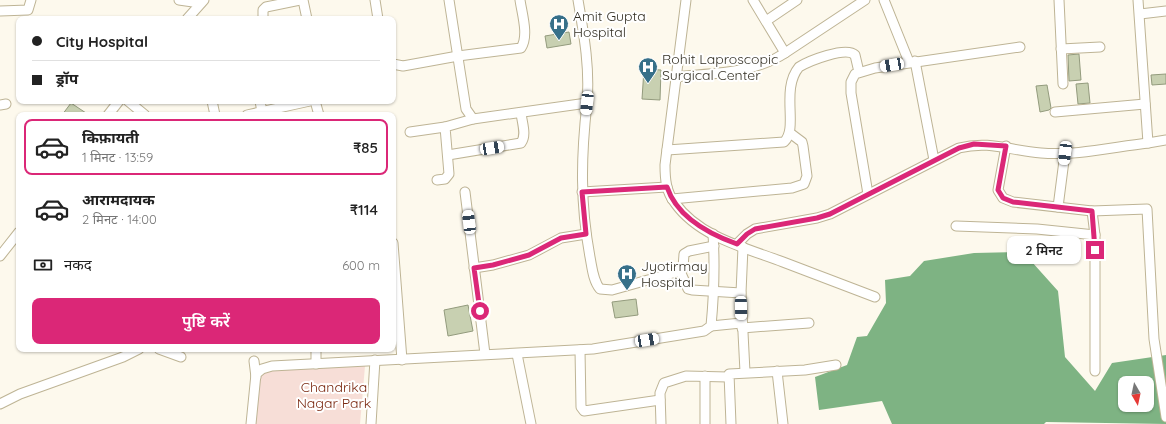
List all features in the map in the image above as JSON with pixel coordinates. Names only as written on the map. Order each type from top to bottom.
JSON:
[{"type":"street","points":[[0,11],[28,10],[31,0]]},
{"type":"street","points":[[179,0],[202,2]]},
{"type":"street","points":[[263,16],[263,10],[269,5],[302,0],[306,16]]},
{"type":"street","points":[[375,0],[378,16]]},
{"type":"street","points":[[449,0],[466,109],[473,119]]},
{"type":"street","points":[[396,65],[403,66],[458,56],[521,48],[524,36],[520,0]]},
{"type":"street","points":[[578,0],[587,56],[589,84],[582,159],[582,192],[586,234],[595,280],[598,287],[603,290],[612,290],[680,271],[683,268],[684,254],[689,251],[714,246]]},
{"type":"street","points":[[686,0],[667,150],[665,179],[672,199],[688,218],[714,234],[740,246],[875,297]]},
{"type":"street","points":[[753,0],[785,53]]},
{"type":"street","points":[[766,21],[797,0]]},
{"type":"street","points":[[676,77],[752,68],[765,65],[865,0]]},
{"type":"street","points":[[884,0],[912,62],[934,160]]},
{"type":"street","points":[[1059,0],[1062,84]]},
{"type":"street","points":[[1138,0],[1144,104],[1148,143]]},
{"type":"street","points":[[190,16],[202,2]]},
{"type":"street","points":[[1140,14],[1166,12]]},
{"type":"street","points":[[868,194],[851,86],[852,78],[859,72],[912,62],[1020,47]]},
{"type":"street","points":[[1061,49],[1100,47]]},
{"type":"street","points":[[667,150],[779,143],[788,138],[790,133],[790,85],[799,67],[823,57],[848,51],[855,54],[859,72]]},
{"type":"street","points":[[410,132],[445,127],[473,119],[587,103]]},
{"type":"street","points":[[110,112],[117,104]]},
{"type":"street","points":[[132,104],[142,112]]},
{"type":"street","points":[[261,104],[262,112],[297,104]]},
{"type":"street","points":[[1055,112],[1144,104]]},
{"type":"street","points":[[448,155],[520,143],[524,139],[524,133],[520,113]]},
{"type":"street","points":[[437,180],[445,179],[449,174],[445,127]]},
{"type":"street","points":[[672,199],[792,188],[804,184],[807,176],[804,146],[802,142],[790,133]]},
{"type":"street","points":[[744,372],[740,246],[747,234],[755,229],[817,218],[830,214],[934,160],[959,148],[974,144],[1006,146],[1040,153],[1065,153],[1166,140]]},
{"type":"street","points":[[1006,146],[998,190],[1003,198],[1013,202],[1092,211],[1147,209],[1154,339],[1166,417]]},
{"type":"street","points":[[1058,207],[1065,153]]},
{"type":"street","points":[[582,192],[667,187]]},
{"type":"street","points":[[465,192],[485,354]]},
{"type":"street","points":[[1092,211],[1095,235],[1095,371]]},
{"type":"street","points":[[956,226],[1037,229],[1095,235]]},
{"type":"street","points":[[474,268],[493,265],[529,255],[561,238],[586,234]]},
{"type":"street","points":[[711,326],[714,292],[714,234]]},
{"type":"street","points":[[0,256],[16,236]]},
{"type":"street","points":[[680,271],[688,289],[741,293]]},
{"type":"street","points":[[396,282],[402,360]]},
{"type":"street","points":[[256,377],[262,369],[272,366],[580,350],[696,333],[711,326],[809,323]]},
{"type":"street","points":[[580,350],[581,407],[584,411],[660,400]]},
{"type":"street","points":[[167,352],[181,357]]},
{"type":"street","points":[[316,352],[316,364]]},
{"type":"street","points":[[0,404],[20,394],[120,353]]},
{"type":"street","points":[[517,354],[530,424]]},
{"type":"street","points":[[371,424],[375,360]]},
{"type":"street","points":[[251,424],[256,377],[254,361]]},
{"type":"street","points":[[730,424],[728,377],[731,373],[777,371],[836,365]]},
{"type":"street","points":[[777,371],[782,424]]},
{"type":"street","points":[[661,424],[660,400],[662,385],[668,380],[686,376],[728,377]]},
{"type":"street","points":[[705,376],[705,424]]},
{"type":"green space","name":"Chandrika Nagar Park","points":[[365,366],[360,424],[255,424],[259,377],[270,369]]},
{"type":"shaded area","points":[[1023,252],[1058,291],[1065,357],[1095,391],[1112,363],[1166,355],[1166,424],[1046,422],[1044,424],[892,424],[882,401],[819,410],[815,377],[847,365],[857,337],[867,336],[886,303],[885,280],[910,276],[924,261],[974,253]]},
{"type":"building","points":[[569,32],[571,44],[547,48],[545,36]]},
{"type":"building","points":[[1079,54],[1081,80],[1069,81],[1068,55]]},
{"type":"building","points":[[644,69],[661,70],[660,100],[642,99]]},
{"type":"building","points":[[1166,74],[1166,84],[1152,85],[1151,75]]},
{"type":"building","points":[[1088,83],[1090,103],[1078,104],[1076,84]]},
{"type":"building","points":[[1047,85],[1051,108],[1040,112],[1036,86]]},
{"type":"building","points":[[70,104],[72,104],[84,112],[64,112]]},
{"type":"building","points":[[636,299],[638,315],[615,318],[612,302]]},
{"type":"building","points":[[468,305],[473,331],[448,336],[444,310]]},
{"type":"place","name":"Amit Gupta Hospital","points":[[559,41]]},
{"type":"place","name":"Rohit Laproscopic Surgical Center","points":[[648,84]]},
{"type":"place","name":"Jyotirmay Hospital","points":[[627,291]]},
{"type":"route","points":[[480,311],[474,268],[493,265],[529,255],[541,250],[561,238],[586,234],[582,192],[667,187],[675,203],[688,218],[725,240],[737,244],[747,234],[755,229],[817,218],[830,214],[959,148],[974,144],[1006,146],[998,190],[1003,198],[1013,202],[1092,211],[1095,250]]}]
